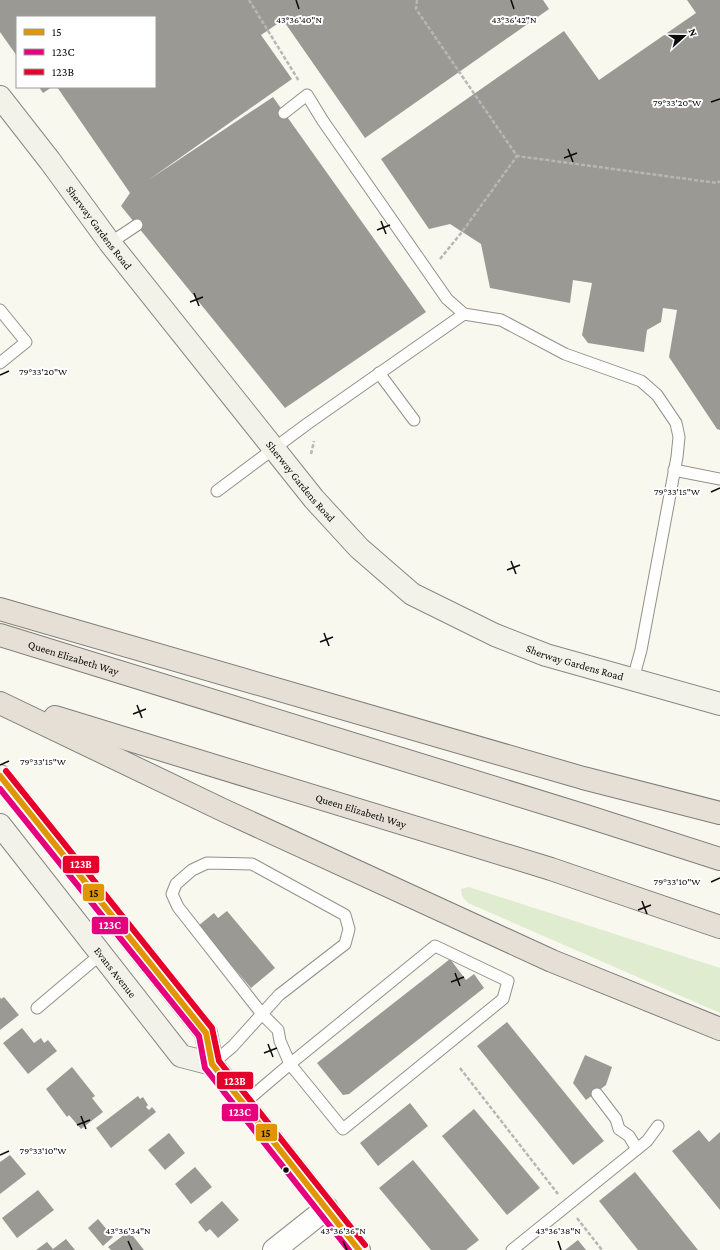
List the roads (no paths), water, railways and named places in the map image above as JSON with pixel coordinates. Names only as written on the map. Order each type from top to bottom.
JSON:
[{"type":"highway","points":[[0,608],[583,778],[720,813]]},
{"type":"highway","name":"Queen Elizabeth Way","points":[[0,635],[586,816],[720,859]]},
{"type":"highway","points":[[0,701],[233,814],[552,961],[720,1029]]},
{"type":"highway","name":"Queen Elizabeth Way","points":[[0,701],[551,869],[720,928]]},
{"type":"street","name":"Sherway Gardens Road","points":[[0,97],[110,242],[314,499],[359,548],[412,594],[495,635],[546,655],[720,704]]},
{"type":"street","points":[[0,776],[206,1033],[212,1064],[359,1250]]},
{"type":"street","name":"Evans Avenue","points":[[0,825],[181,1056],[212,1064]]},
{"type":"street","points":[[274,1250],[327,1208]]},
{"type":"lane","points":[[284,113],[307,95],[322,121],[447,299],[464,314],[501,320],[565,354],[628,375],[650,388],[667,410],[678,430],[679,437],[641,650],[633,679]]},
{"type":"lane","points":[[110,242],[137,225]]},
{"type":"lane","points":[[0,310],[26,342],[0,363]]},
{"type":"lane","points":[[217,490],[464,314]]},
{"type":"lane","points":[[380,373],[414,420]]},
{"type":"lane","points":[[674,470],[720,478]]},
{"type":"lane","points":[[212,1064],[233,1046],[262,1014],[279,994],[346,944],[349,929],[345,915],[252,864],[207,863],[192,870],[176,884],[172,894],[178,906],[262,1014],[278,1030],[280,1041],[290,1064],[343,1129],[503,999],[508,981],[435,946],[290,1064],[243,1104]]},
{"type":"lane","points":[[37,1008],[101,954]]},
{"type":"lane","points":[[597,1094],[616,1119],[619,1129],[629,1136],[637,1149]]},
{"type":"lane","points":[[512,1250],[647,1142],[658,1126]]}]
